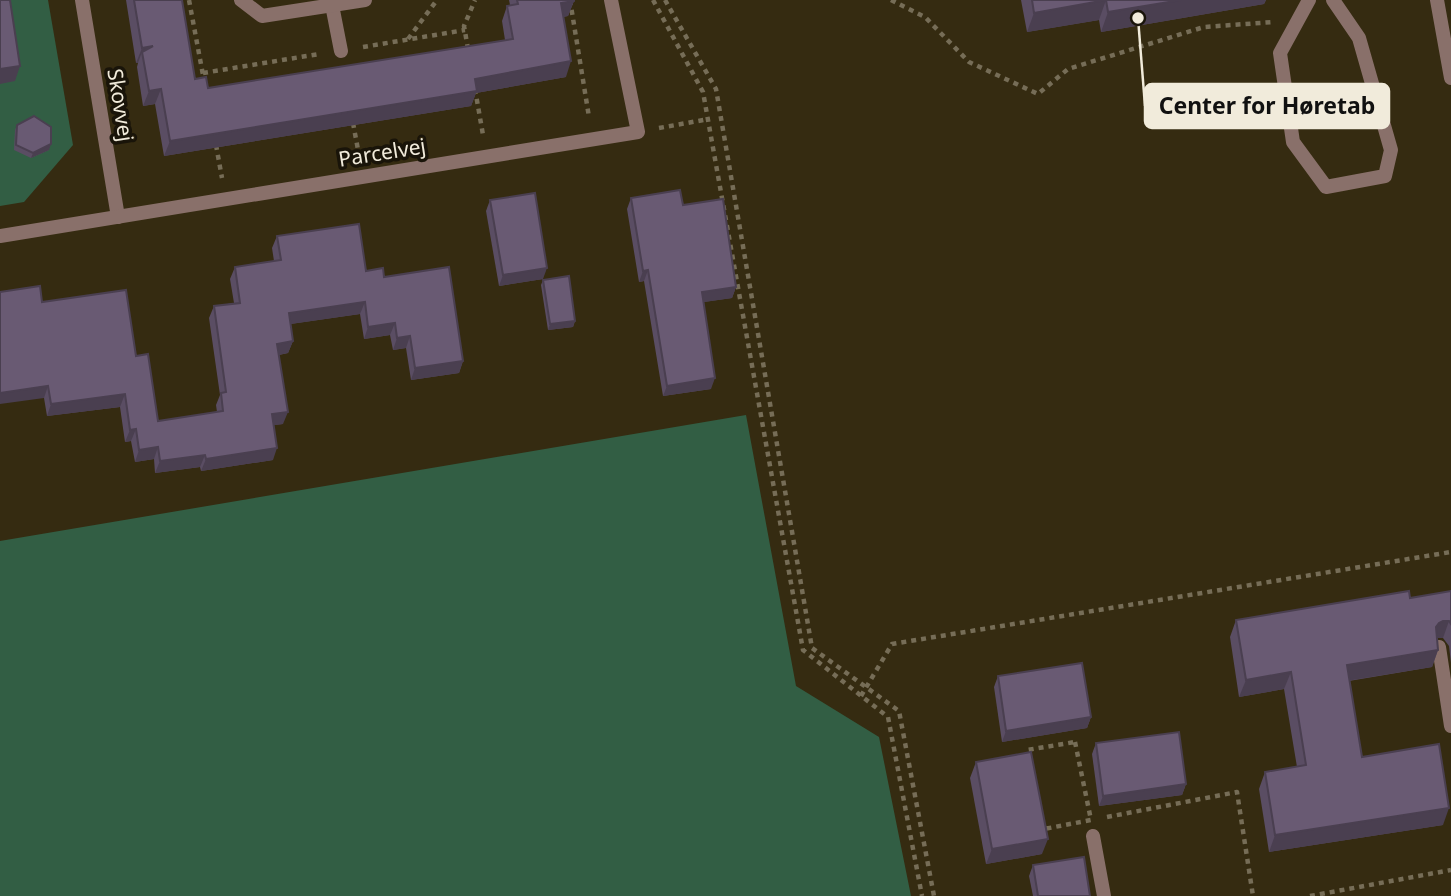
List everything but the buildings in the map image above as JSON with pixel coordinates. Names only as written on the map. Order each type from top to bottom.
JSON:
[{"type":"street","name":"Skovvej","points":[[82,0],[118,217]]},
{"type":"street","points":[[241,0],[262,16],[332,3],[365,0]]},
{"type":"street","points":[[611,0],[638,132]]},
{"type":"street","points":[[1309,0],[1280,53],[1293,142],[1326,187],[1385,176],[1391,150],[1359,38],[1333,0]]},
{"type":"street","points":[[1437,0],[1451,78]]},
{"type":"street","points":[[332,3],[341,51]]},
{"type":"street","name":"Parcelvej","points":[[0,236],[638,132]]},
{"type":"street","points":[[1439,647],[1451,726]]},
{"type":"street","points":[[1093,836],[1104,896]]},
{"type":"path","points":[[190,0],[205,86]]},
{"type":"path","points":[[407,40],[437,0]]},
{"type":"path","points":[[469,56],[464,26],[475,0]]},
{"type":"path","points":[[570,0],[592,139]]},
{"type":"path","points":[[653,0],[703,92],[803,650],[888,718],[922,896]]},
{"type":"path","points":[[665,0],[716,89],[812,648],[899,711],[934,896]]},
{"type":"path","points":[[891,0],[925,17],[969,62],[1038,94],[1068,69],[1204,27],[1298,20]]},
{"type":"path","points":[[474,81],[487,156]]},
{"type":"path","points":[[352,114],[362,177]]},
{"type":"path","points":[[638,132],[709,119]]},
{"type":"path","points":[[214,136],[226,200]]},
{"type":"path","points":[[861,696],[892,644],[1451,552]]},
{"type":"path","points":[[1093,836],[1091,820],[1075,742],[1027,750],[1044,829],[1091,820],[1237,792],[1253,896]]},
{"type":"path","points":[[1310,896],[1451,870]]},
{"type":"green space","points":[[0,0],[48,0],[73,145],[24,202],[0,206]]},
{"type":"green space","points":[[746,415],[796,686],[879,737],[911,896],[0,896],[0,541]]},
{"type":"place","name":"Center for Høretab","points":[[1138,18]]}]
